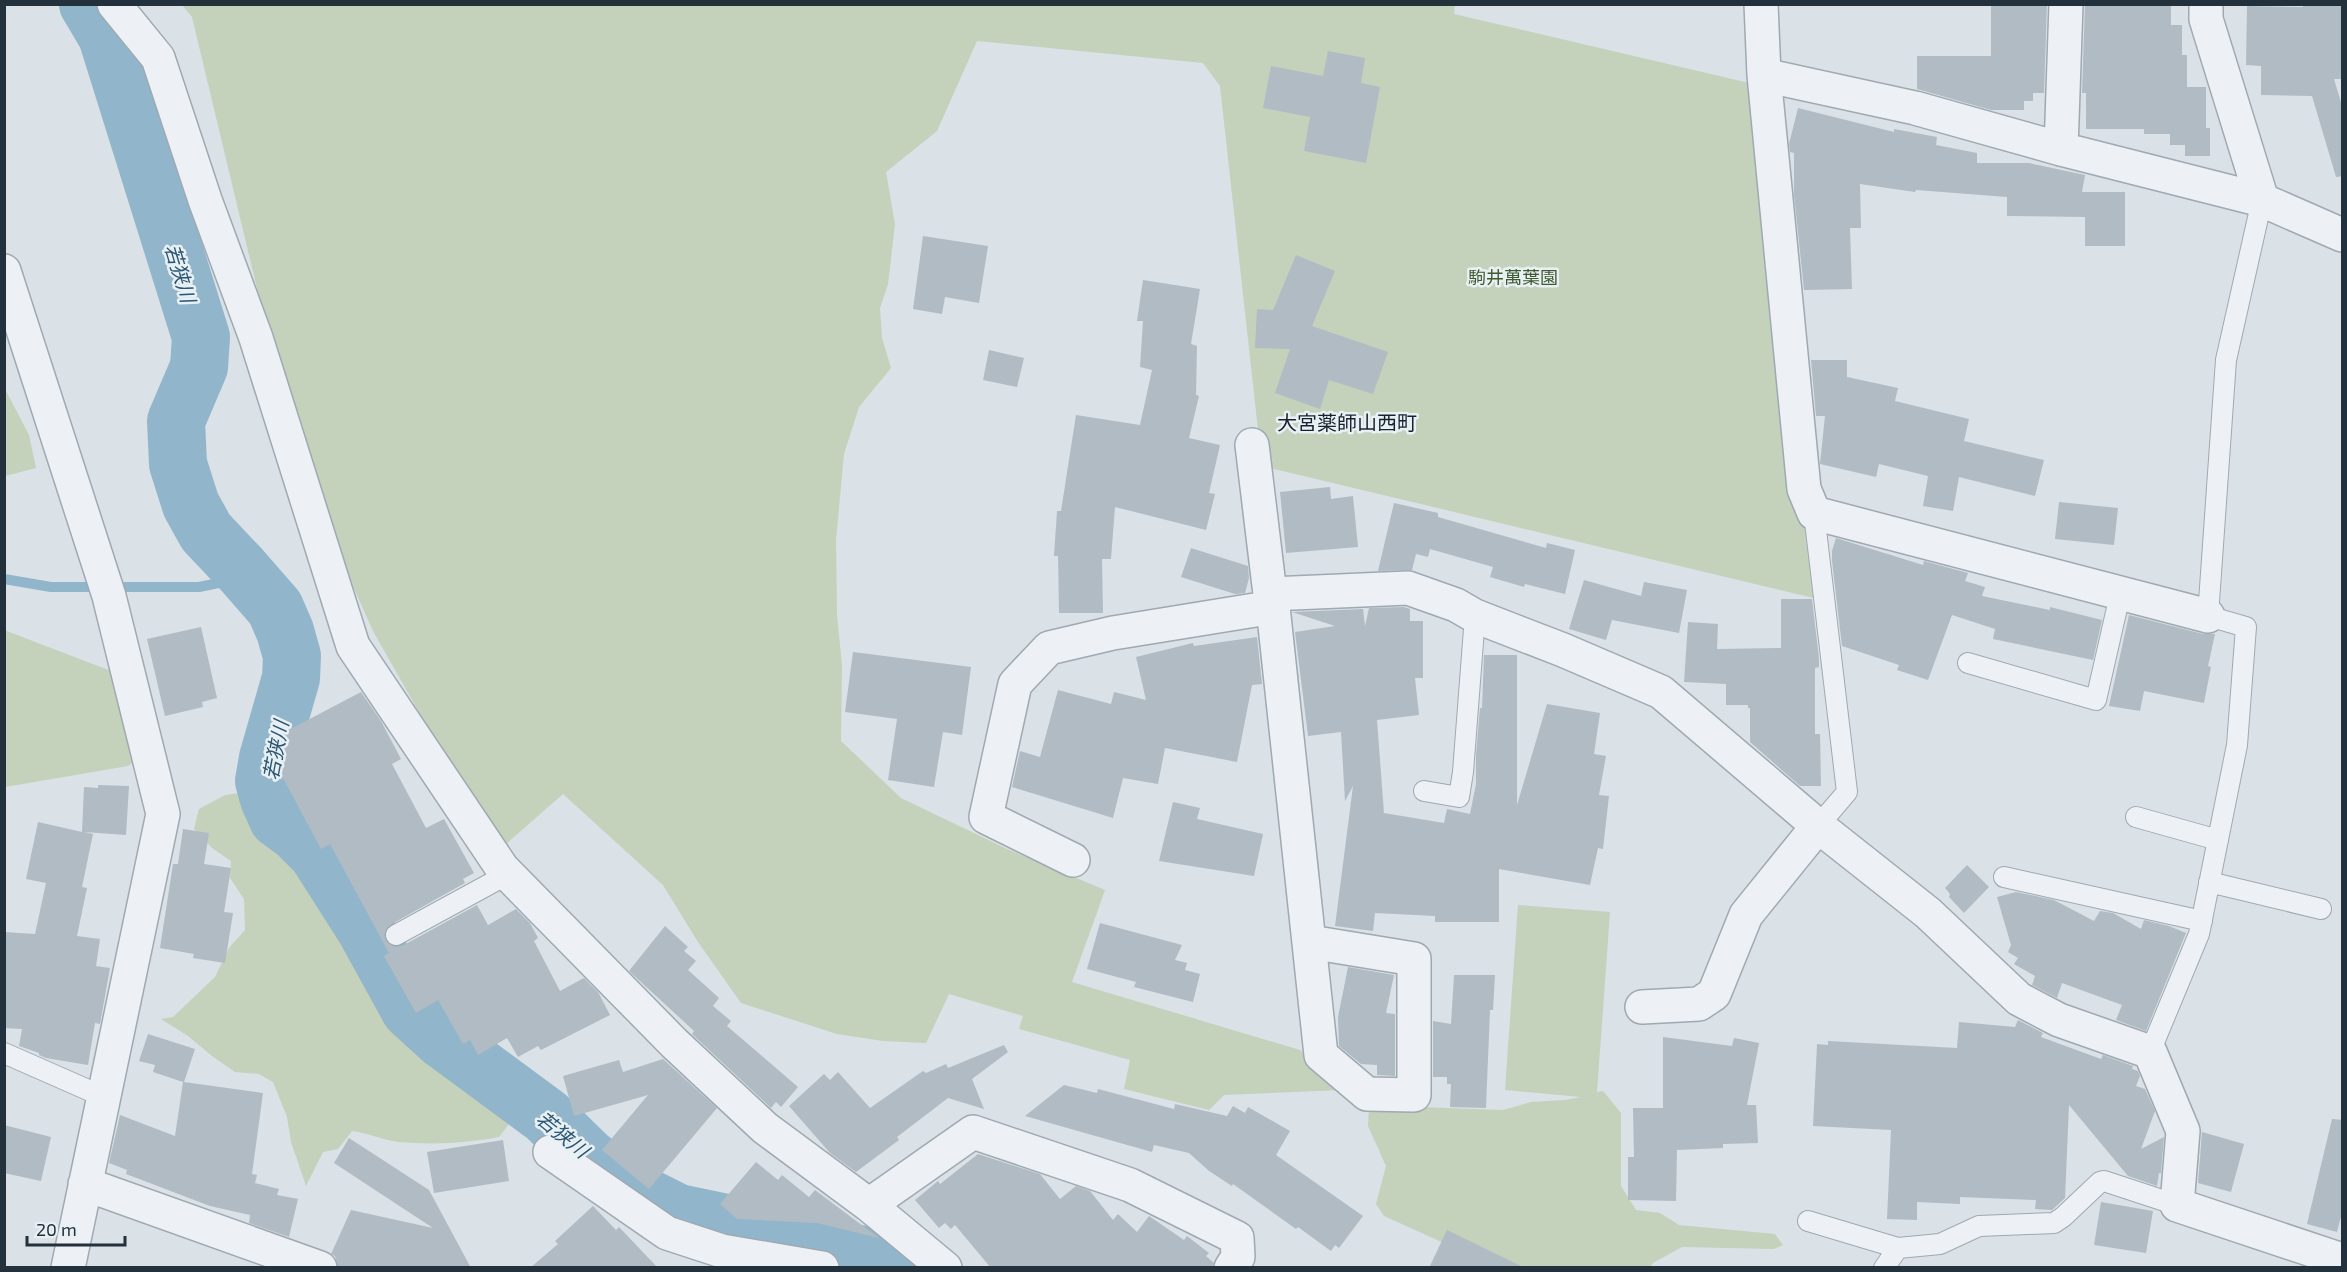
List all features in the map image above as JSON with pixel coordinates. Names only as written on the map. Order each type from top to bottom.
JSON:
[{"type":"street","points":[[114,4],[158,58],[205,200],[256,338],[353,646],[502,868],[674,1043],[765,1128],[869,1205],[940,1266]]},
{"type":"street","points":[[1761,4],[1764,75],[1804,489],[1814,513],[2120,595],[2208,616]]},
{"type":"street","points":[[2061,149],[2067,4]]},
{"type":"street","points":[[2206,4],[2206,19],[2262,200]]},
{"type":"street","points":[[1764,75],[1915,108],[2061,149],[2262,200],[2343,235]]},
{"type":"street","points":[[4,272],[109,596],[163,814],[68,1268]]},
{"type":"street","points":[[1252,446],[1321,1055],[1366,1094],[1414,1095],[1414,959],[1310,942]]},
{"type":"street","points":[[1073,860],[986,817],[1015,684],[1049,648],[1271,601],[1408,588],[1456,605],[1476,616],[1661,692],[1818,826],[1928,913],[2019,999],[2059,1020],[2150,1052],[2184,1131],[2177,1206],[2343,1260]]},
{"type":"street","points":[[1642,1007],[1699,1004],[1714,994],[1746,915],[1818,826]]},
{"type":"street","points":[[869,1205],[973,1132],[1130,1185],[1237,1238],[1238,1257],[1231,1268]]},
{"type":"street","points":[[550,1152],[668,1233],[713,1259],[822,1268]]},
{"type":"street","points":[[85,1184],[320,1268]]},
{"type":"lane","points":[[2150,1052],[2199,934],[2237,745],[2246,627],[2208,616],[2226,360],[2262,200]]},
{"type":"lane","points":[[1814,513],[1847,792],[1818,826]]},
{"type":"lane","points":[[1968,663],[2096,699],[2120,595]]},
{"type":"lane","points":[[1424,791],[1458,797],[1463,772],[1476,616]]},
{"type":"lane","points":[[2136,817],[2218,840]]},
{"type":"lane","points":[[396,935],[508,874]]},
{"type":"lane","points":[[2004,876],[2202,921]]},
{"type":"lane","points":[[2209,882],[2321,909]]},
{"type":"lane","points":[[4,1053],[104,1097]]},
{"type":"lane","points":[[1808,1221],[1898,1248],[1940,1244],[1979,1226],[2054,1223],[2100,1182],[2104,1181],[2177,1206]]},
{"type":"lane","points":[[1884,1268],[1898,1248]]},
{"type":"green space","name":"駒井萬葉園","points":[[182,5],[1455,5],[1454,14],[1762,86],[1818,599],[1262,466],[1220,86],[1203,63],[977,41],[937,131],[886,172],[895,224],[888,284],[880,308],[882,338],[891,368],[859,407],[844,454],[836,540],[837,615],[842,666],[841,741],[901,798],[1007,849],[1105,890],[1072,982],[1300,1050],[1341,1090],[1224,1095],[1209,1110],[1124,1089],[1130,1060],[1019,1029],[1023,1016],[949,994],[926,1043],[883,1041],[837,1034],[741,1003],[698,942],[663,885],[563,794],[506,844],[441,751],[373,631],[340,557],[310,468],[260,301],[192,17]]},
{"type":"green space","points":[[5,389],[29,435],[36,468],[5,476]]},
{"type":"green space","points":[[4,630],[111,671],[143,754],[128,766],[5,787]]},
{"type":"green space","points":[[256,791],[261,805],[282,832],[309,855],[353,926],[385,937],[404,990],[440,1040],[507,1100],[512,1120],[499,1137],[449,1143],[411,1143],[352,1131],[338,1149],[323,1152],[306,1186],[291,1142],[287,1117],[273,1082],[259,1074],[235,1072],[188,1036],[161,1019],[173,1017],[215,977],[229,948],[245,930],[244,899],[230,878],[231,861],[212,848],[194,829],[199,809],[225,795]]},
{"type":"green space","points":[[1518,905],[1610,912],[1597,1092],[1603,1091],[1621,1113],[1621,1186],[1636,1210],[1660,1213],[1679,1225],[1775,1234],[1783,1245],[1774,1249],[1682,1247],[1653,1263],[1650,1267],[1503,1267],[1488,1263],[1384,1216],[1376,1204],[1386,1166],[1368,1126],[1369,1108],[1503,1110],[1531,1102],[1581,1097],[1505,1090]]},
{"type":"building","points":[[1991,4],[2047,4],[2044,93],[2033,93],[2033,101],[2024,101],[2024,110],[1991,110],[1917,89],[1917,56],[1991,56]]},
{"type":"building","points":[[2085,4],[2171,4],[2171,25],[2182,25],[2182,55],[2187,55],[2187,87],[2206,87],[2206,128],[2210,128],[2210,156],[2185,156],[2185,145],[2170,145],[2170,134],[2144,134],[2144,129],[2086,129],[2086,93],[2082,93]]},
{"type":"building","points":[[2303,4],[2343,4],[2343,79],[2334,79],[2343,109],[2343,176],[2336,177],[2312,96],[2261,95],[2261,66],[2246,65],[2247,6],[2303,7]]},
{"type":"building","points":[[1328,51],[1365,58],[1361,83],[1380,87],[1366,163],[1304,151],[1310,117],[1263,108],[1271,66],[1323,76]]},
{"type":"building","points":[[1798,108],[1894,132],[1894,129],[1937,137],[1936,145],[1977,153],[1977,163],[2029,163],[2085,175],[2082,192],[2125,192],[2125,246],[2085,246],[2085,217],[2007,216],[2007,197],[1916,190],[1915,192],[1860,184],[1861,228],[1850,228],[1852,289],[1804,290],[1794,194],[1794,153],[1790,152],[1789,144]]},
{"type":"building","points":[[923,236],[988,246],[979,303],[945,297],[942,314],[913,309]]},
{"type":"building","points":[[1296,255],[1335,271],[1312,326],[1388,352],[1373,394],[1329,380],[1320,409],[1275,393],[1290,349],[1255,348],[1257,309],[1273,310]]},
{"type":"building","points":[[1143,280],[1200,289],[1191,344],[1197,346],[1196,395],[1199,396],[1189,438],[1220,445],[1209,493],[1215,494],[1206,530],[1115,507],[1111,559],[1102,559],[1103,613],[1059,613],[1058,556],[1054,556],[1057,511],[1061,511],[1076,415],[1140,425],[1152,370],[1140,367],[1143,321],[1137,321]]},
{"type":"building","points":[[989,350],[1024,358],[1017,387],[983,380]]},
{"type":"building","points":[[1811,360],[1847,360],[1847,377],[1898,388],[1895,401],[1969,419],[1964,441],[2044,460],[2035,496],[1959,477],[1953,511],[1923,506],[1928,476],[1879,464],[1876,477],[1820,464],[1825,416],[1816,416]]},
{"type":"building","points":[[1330,487],[1331,499],[1353,496],[1358,547],[1286,553],[1280,492]]},
{"type":"building","points":[[2059,502],[2118,508],[2114,545],[2055,539]]},
{"type":"building","points":[[1394,503],[1438,513],[1438,517],[1546,548],[1547,543],[1575,550],[1565,594],[1525,584],[1524,587],[1490,577],[1493,567],[1430,549],[1428,557],[1416,554],[1412,570],[1378,571]]},
{"type":"building","points":[[1836,538],[1923,565],[1924,561],[1968,573],[1965,581],[1985,587],[1982,596],[2050,610],[2050,607],[2102,620],[2093,660],[1993,639],[1995,629],[1952,615],[1928,680],[1897,670],[1899,665],[1842,646],[1832,561]]},
{"type":"building","points":[[1191,548],[1248,566],[1249,578],[1245,593],[1235,594],[1181,577]]},
{"type":"building","points":[[1584,580],[1641,596],[1644,582],[1687,590],[1679,633],[1612,620],[1606,640],[1569,629]]},
{"type":"building","points":[[1781,599],[1812,599],[1819,659],[1819,667],[1815,668],[1815,734],[1820,734],[1821,786],[1800,786],[1750,742],[1750,708],[1748,705],[1726,705],[1726,684],[1684,682],[1688,622],[1718,624],[1717,649],[1781,648]]},
{"type":"building","points":[[1404,607],[1410,609],[1410,621],[1423,621],[1423,678],[1415,678],[1419,715],[1377,720],[1384,813],[1444,823],[1447,809],[1470,814],[1476,784],[1484,655],[1517,655],[1517,805],[1547,704],[1600,713],[1594,754],[1606,756],[1599,795],[1609,796],[1603,849],[1598,848],[1590,885],[1499,869],[1499,922],[1435,922],[1435,916],[1375,913],[1373,931],[1335,926],[1353,786],[1345,801],[1341,732],[1308,736],[1295,632],[1335,626],[1292,612],[1363,609],[1365,626],[1369,608]]},
{"type":"building","points":[[2129,615],[2203,634],[2215,634],[2208,666],[2211,667],[2204,703],[2144,691],[2140,711],[2109,706]]},
{"type":"building","points":[[201,627],[217,698],[202,702],[203,707],[165,716],[147,639]]},
{"type":"building","points":[[1257,637],[1262,684],[1252,685],[1237,762],[1165,748],[1158,784],[1123,778],[1113,818],[1012,787],[1020,751],[1040,757],[1058,690],[1111,704],[1114,692],[1146,700],[1136,657],[1193,643],[1194,646]]},
{"type":"building","points":[[853,652],[971,667],[962,735],[943,732],[934,787],[888,780],[897,719],[845,712]]},
{"type":"building","points":[[361,692],[381,721],[401,759],[392,764],[426,828],[444,819],[474,873],[463,879],[465,883],[390,925],[384,934],[386,941],[395,947],[402,946],[477,905],[488,925],[516,909],[530,923],[538,938],[534,941],[560,991],[584,978],[598,992],[610,1015],[541,1050],[538,1046],[518,1057],[507,1038],[478,1055],[470,1040],[463,1044],[438,1000],[416,1013],[384,956],[389,953],[330,844],[321,849],[276,765],[278,763],[274,754],[279,752],[275,745],[286,739],[283,733]]},
{"type":"building","points":[[98,785],[129,786],[126,835],[84,832],[93,834],[82,887],[87,888],[77,936],[100,939],[96,966],[110,968],[100,1024],[95,1023],[88,1065],[39,1055],[39,1053],[19,1046],[22,1029],[4,1028],[4,932],[35,934],[46,883],[26,879],[38,822],[82,832],[84,787],[98,788]]},
{"type":"building","points":[[1173,802],[1200,808],[1197,819],[1263,834],[1254,876],[1159,861]]},
{"type":"building","points":[[183,829],[209,833],[204,864],[231,868],[224,912],[233,913],[225,963],[193,958],[194,954],[160,948],[173,864],[178,864]]},
{"type":"building","points":[[1967,865],[1989,887],[1964,913],[1949,897],[1950,894],[1945,888]]},
{"type":"building","points":[[2016,892],[2054,900],[2094,921],[2100,911],[2113,913],[2141,929],[2144,920],[2186,933],[2146,1031],[2116,1020],[2122,1005],[2062,983],[2057,998],[2032,985],[2035,976],[2014,964],[2018,958],[2008,952],[2011,945],[1997,897]]},
{"type":"building","points":[[1100,923],[1182,945],[1175,960],[1187,963],[1185,970],[1200,974],[1193,1002],[1134,987],[1136,982],[1087,969]]},
{"type":"building","points":[[665,926],[688,947],[684,951],[696,961],[688,970],[719,998],[713,1006],[731,1021],[727,1026],[798,1087],[781,1107],[776,1102],[771,1108],[692,1034],[694,1031],[629,971]]},
{"type":"building","points":[[1348,967],[1394,975],[1386,1013],[1395,1014],[1395,1076],[1377,1075],[1377,1065],[1361,1064],[1339,1046],[1338,1017]]},
{"type":"building","points":[[1454,975],[1495,975],[1493,1010],[1490,1010],[1486,1108],[1450,1107],[1451,1084],[1447,1084],[1447,1077],[1433,1077],[1433,1021],[1451,1024]]},
{"type":"building","points":[[2018,1020],[2043,1033],[2041,1037],[2101,1059],[2103,1055],[2133,1066],[2132,1069],[2138,1071],[2140,1076],[2136,1086],[2145,1089],[2155,1111],[2141,1149],[2164,1137],[2161,1173],[2159,1173],[2157,1186],[2128,1176],[2069,1105],[2065,1198],[2052,1210],[2035,1209],[2036,1200],[1960,1197],[1960,1204],[1917,1202],[1917,1220],[1887,1219],[1891,1130],[1813,1126],[1817,1044],[1828,1045],[1828,1041],[1957,1048],[1959,1022],[2015,1027]]},
{"type":"building","points":[[148,1034],[195,1049],[184,1082],[263,1093],[252,1174],[257,1175],[255,1183],[279,1189],[277,1195],[298,1199],[289,1237],[249,1223],[250,1215],[210,1206],[126,1174],[127,1170],[109,1163],[120,1115],[175,1136],[183,1082],[153,1072],[155,1065],[139,1061]]},
{"type":"building","points":[[1663,1037],[1732,1046],[1734,1038],[1759,1043],[1747,1105],[1756,1105],[1758,1143],[1723,1144],[1723,1148],[1677,1150],[1676,1201],[1628,1200],[1628,1157],[1634,1157],[1633,1108],[1663,1108]]},
{"type":"building","points":[[1004,1045],[1008,1052],[972,1079],[984,1109],[948,1098],[897,1137],[899,1140],[856,1172],[830,1153],[789,1106],[824,1074],[830,1080],[838,1072],[870,1108],[923,1071],[926,1073],[946,1064],[948,1068]]},
{"type":"building","points":[[663,1059],[717,1108],[649,1189],[602,1150],[648,1095],[574,1116],[563,1076],[619,1060],[623,1072]]},
{"type":"building","points":[[1064,1085],[1097,1093],[1098,1089],[1174,1109],[1175,1104],[1227,1116],[1233,1106],[1245,1113],[1248,1107],[1290,1131],[1276,1155],[1363,1216],[1339,1248],[1335,1245],[1331,1251],[1233,1184],[1232,1186],[1209,1171],[1189,1153],[1154,1145],[1152,1152],[1025,1116]]},
{"type":"building","points":[[2332,1119],[2343,1120],[2343,1209],[2337,1232],[2307,1224]]},
{"type":"building","points":[[4,1125],[51,1137],[41,1181],[4,1173]]},
{"type":"building","points":[[2202,1132],[2244,1144],[2231,1192],[2198,1183]]},
{"type":"building","points":[[349,1138],[429,1190],[471,1268],[338,1268],[335,1256],[331,1254],[351,1210],[433,1228],[334,1163]]},
{"type":"building","points":[[503,1140],[509,1181],[434,1193],[427,1152]]},
{"type":"building","points":[[978,1154],[1040,1174],[1060,1199],[1076,1186],[1090,1191],[1113,1220],[1118,1214],[1137,1232],[1149,1216],[1184,1240],[1187,1236],[1209,1253],[1206,1256],[1214,1263],[1212,1268],[991,1268],[955,1225],[951,1229],[945,1223],[939,1228],[915,1200],[938,1181],[940,1184]]},
{"type":"building","points":[[756,1162],[778,1180],[782,1175],[809,1197],[815,1190],[879,1238],[817,1223],[737,1219],[720,1204]]},
{"type":"building","points":[[2101,1202],[2153,1211],[2146,1253],[2094,1245]]},
{"type":"building","points":[[593,1206],[616,1230],[619,1227],[658,1268],[530,1268],[558,1244],[555,1241]]},
{"type":"building","points":[[1447,1230],[1525,1268],[1429,1268]]},
{"type":"waterway","name":"若狭川","points":[[88,4],[107,36],[201,337],[199,367],[176,421],[178,464],[191,505],[206,532],[275,608],[292,656],[291,678],[268,758],[264,781],[278,819],[297,833],[317,853],[366,930],[410,1010],[443,1040],[546,1116],[589,1158],[630,1189],[678,1213],[803,1239],[838,1250],[880,1258],[906,1268]]},
{"type":"waterway","points":[[4,579],[51,587],[199,587],[228,581],[241,569]]},
{"type":"district","name":"大宮薬師山西町","points":[[1347,422]]}]
